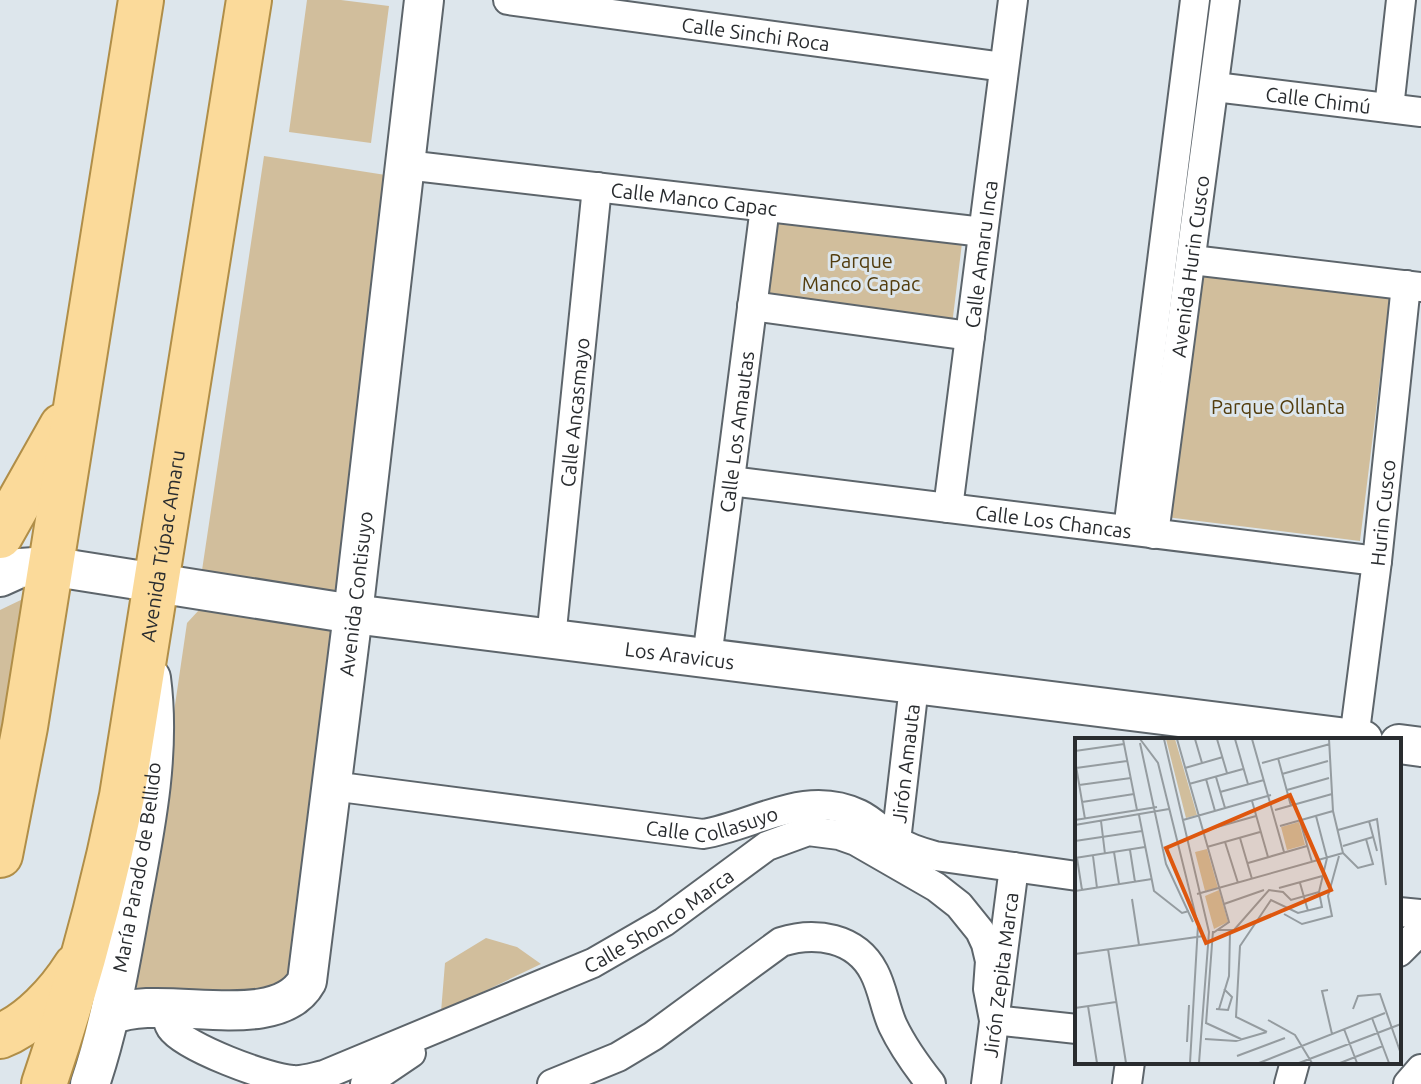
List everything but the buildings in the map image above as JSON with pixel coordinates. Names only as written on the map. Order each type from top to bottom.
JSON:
[{"type":"main road","points":[[0,855],[17,773],[141,0]]},
{"type":"main road","name":"Avenida Túpac Amaru","points":[[44,1084],[86,950],[109,862],[157,585],[249,0]]},
{"type":"main road","points":[[0,536],[79,392]]},
{"type":"main road","points":[[17,1084],[25,1050],[7,1019],[58,991],[86,950]]},
{"type":"street","name":"Avenida Contisuyo","points":[[110,1016],[134,1008],[238,1010],[268,1006],[294,997],[307,981],[424,0]]},
{"type":"street","name":"Calle Sinchi Roca","points":[[508,0],[1004,67]]},
{"type":"street","name":"Calle Amaru Inca","points":[[948,508],[1013,0]]},
{"type":"street","name":"Avenida Hurin Cusco","points":[[1141,532],[1195,0]]},
{"type":"street","name":"Avenida Hurin Cusco","points":[[1141,532],[1192,260],[1225,0]]},
{"type":"street","points":[[1389,108],[1401,0]]},
{"type":"street","name":"Calle Chimú","points":[[1215,87],[1421,112]]},
{"type":"street","name":"Calle Manco Capac","points":[[406,165],[983,232]]},
{"type":"street","name":"Calle Ancasmayo","points":[[551,639],[597,187]]},
{"type":"street","name":"Calle Los Amautas","points":[[707,658],[765,207]]},
{"type":"street","points":[[1192,260],[1414,286]]},
{"type":"street","name":"Hurin Cusco","points":[[1354,738],[1414,286]]},
{"type":"street","points":[[752,306],[970,336]]},
{"type":"street","name":"Calle Los Chancas","points":[[730,481],[1377,561]]},
{"type":"street","name":"Los Aravicus","points":[[0,577],[20,568],[49,566],[353,614],[1346,738]]},
{"type":"street","name":"María Parado de Bellido","points":[[90,1084],[110,1016],[151,777],[155,720],[146,647]]},
{"type":"street","name":"Jirón Amauta","points":[[896,841],[914,686]]},
{"type":"street","points":[[1401,744],[1421,747]]},
{"type":"street","name":"Calle Collasuyo","points":[[332,786],[703,834],[724,830],[781,809],[803,805],[823,807],[860,814],[912,850],[1075,876]]},
{"type":"street","name":"Calle Shonco Marca","points":[[168,1010],[168,1025],[183,1039],[271,1081],[297,1081],[324,1075],[544,986],[630,944],[767,846],[795,834],[822,831],[856,841],[936,887],[959,905],[980,931],[986,944],[990,961],[988,989],[994,1020]]},
{"type":"street","name":"Jirón Zepita Marca","points":[[986,1084],[1014,867]]},
{"type":"street","points":[[1401,912],[1421,914]]},
{"type":"street","points":[[1401,950],[1421,930]]},
{"type":"street","points":[[552,1084],[618,1057],[653,1036],[781,942],[799,936],[819,935],[839,941],[858,953],[873,970],[903,1045],[931,1084]]},
{"type":"street","points":[[365,1084],[461,1019]]},
{"type":"street","points":[[994,1020],[1075,1029]]},
{"type":"street","points":[[1127,1084],[1130,1064]]},
{"type":"street","points":[[1289,1084],[1294,1064]]},
{"type":"street","points":[[1408,1084],[1421,1069]]},
{"type":"green space","points":[[307,0],[341,0],[389,6],[371,143],[289,132]]},
{"type":"green space","points":[[264,156],[392,176],[343,600],[201,577]]},
{"type":"green space","name":"Parque Manco Capac","points":[[771,219],[962,243],[952,325],[760,300]]},
{"type":"green space","name":"Parque Ollanta","points":[[1196,272],[1390,296],[1360,541],[1166,517]]},
{"type":"green space","points":[[25,598],[0,773],[0,610]]},
{"type":"green space","points":[[212,606],[344,623],[289,991],[147,996],[134,985],[187,623],[199,610]]},
{"type":"green space","points":[[486,938],[517,947],[541,964],[441,1012],[445,963]]}]
